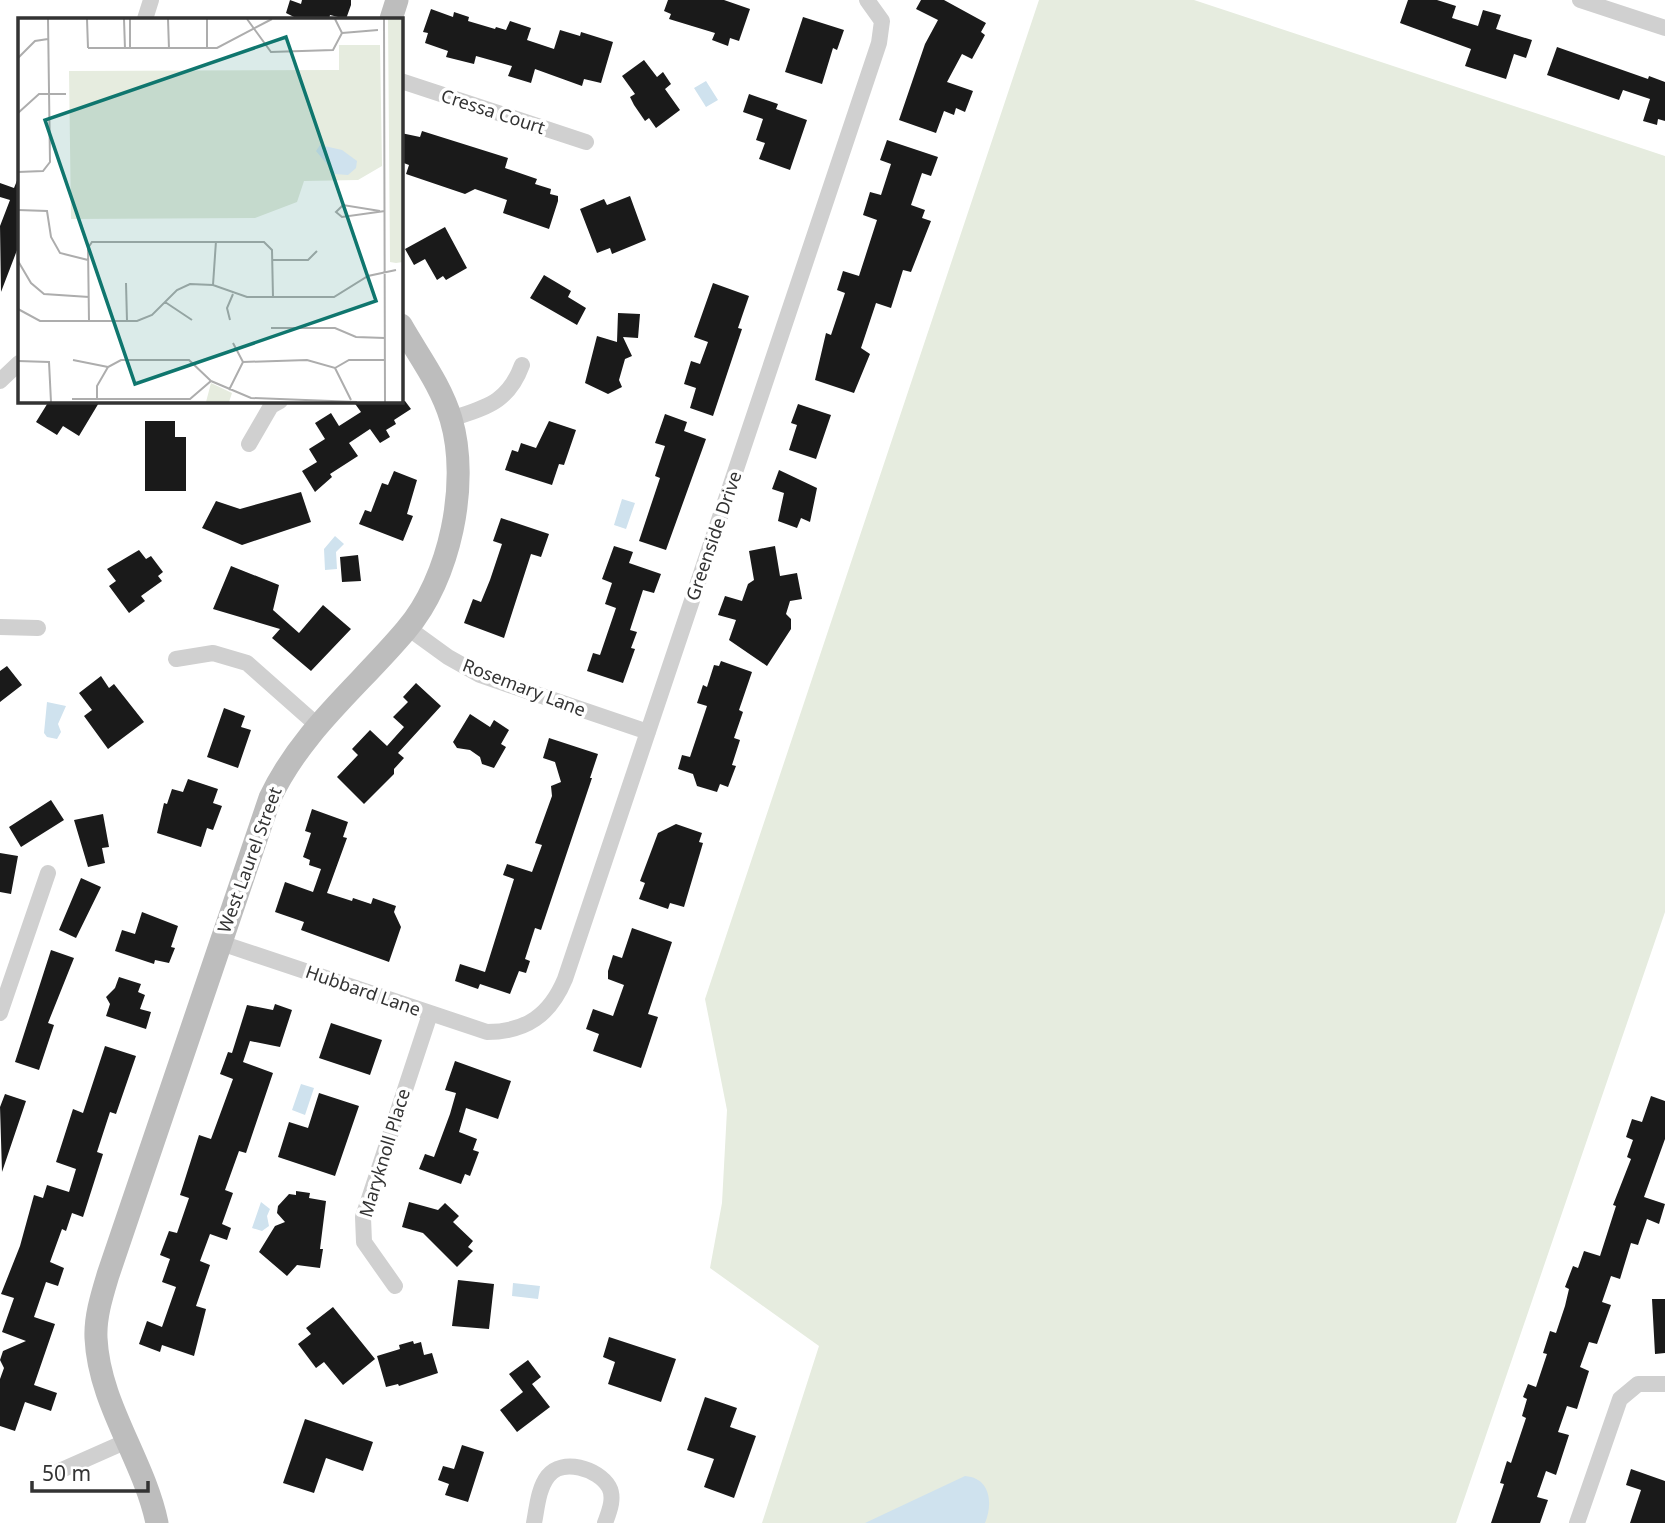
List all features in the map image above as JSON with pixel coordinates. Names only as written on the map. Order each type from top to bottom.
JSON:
[{"type":"street","points":[[145,18],[151,0]]},
{"type":"street","points":[[391,18],[397,0]]},
{"type":"street","name":"Greenside Drive","points":[[506,1032],[520,1028],[543,1014],[559,992],[879,43],[882,21],[879,13],[867,0]]},
{"type":"street","points":[[1580,0],[1665,28]]},
{"type":"street","name":"Cressa Court","points":[[402,81],[586,142]]},
{"type":"street","name":"West Laurel Street","points":[[157,1523],[151,1495],[127,1441],[98,1360],[97,1318],[108,1275],[270,798],[296,750],[408,628],[438,572],[452,529],[458,484],[451,419],[437,386],[402,327]]},
{"type":"street","points":[[0,382],[18,364]]},
{"type":"street","points":[[451,419],[495,403],[509,392],[522,365]]},
{"type":"street","points":[[249,444],[271,406],[278,402]]},
{"type":"street","points":[[0,627],[38,628]]},
{"type":"street","name":"Rosemary Lane","points":[[408,628],[456,662],[480,675],[648,732]]},
{"type":"street","points":[[176,659],[213,653],[247,663],[317,725]]},
{"type":"street","points":[[0,1013],[48,873]]},
{"type":"street","name":"Hubbard Lane","points":[[221,943],[487,1032],[506,1032]]},
{"type":"street","name":"Maryknoll Place","points":[[395,1286],[364,1242],[363,1217],[430,1014]]},
{"type":"street","points":[[1577,1523],[1620,1399],[1638,1384],[1665,1384]]},
{"type":"street","points":[[57,1472],[127,1441]]},
{"type":"street","points":[[534,1523],[540,1491],[549,1474],[564,1467],[577,1466],[599,1476],[609,1487],[612,1500],[605,1523]]},
{"type":"shaded area","points":[[1039,0],[1194,0],[1665,156],[1665,912],[1456,1523],[762,1523],[819,1346],[710,1268],[722,1203],[727,1110],[705,999]]},
{"type":"water","points":[[706,81],[718,100],[706,107],[694,88]]},
{"type":"water","points":[[622,499],[635,503],[626,529],[614,525]]},
{"type":"water","points":[[335,536],[344,544],[336,552],[337,569],[325,570],[324,549]]},
{"type":"water","points":[[47,702],[66,706],[58,724],[61,732],[57,739],[47,737],[44,733]]},
{"type":"water","points":[[301,1084],[314,1088],[305,1115],[292,1110]]},
{"type":"water","points":[[261,1202],[270,1209],[267,1216],[269,1226],[262,1231],[252,1228]]},
{"type":"water","points":[[513,1283],[540,1286],[538,1299],[512,1296]]},
{"type":"water","points":[[965,1476],[980,1482],[988,1493],[989,1508],[985,1523],[865,1523]]},
{"type":"building","points":[[290,0],[301,4],[302,0],[351,0],[346,18],[330,15],[329,18],[296,18],[286,13]]},
{"type":"building","points":[[668,0],[724,0],[750,9],[739,41],[730,38],[728,46],[712,40],[715,33],[669,19],[671,14],[664,11]]},
{"type":"building","points":[[921,0],[944,0],[986,23],[981,32],[985,35],[972,59],[962,54],[947,82],[973,91],[965,112],[956,108],[954,115],[944,111],[936,133],[899,120],[925,44],[938,20],[916,9]]},
{"type":"building","points":[[1408,0],[1437,0],[1456,6],[1452,18],[1478,26],[1483,10],[1501,15],[1496,29],[1532,40],[1526,58],[1514,54],[1506,79],[1465,66],[1471,49],[1400,23]]},
{"type":"building","points":[[431,9],[453,17],[454,12],[469,17],[468,21],[495,29],[506,30],[510,21],[531,28],[527,40],[554,49],[560,30],[580,36],[581,32],[613,42],[601,83],[584,79],[582,86],[535,69],[531,83],[508,76],[512,66],[476,56],[474,64],[446,57],[448,51],[425,43],[428,33],[423,32]]},
{"type":"building","points":[[803,17],[844,30],[837,50],[833,48],[822,84],[785,72]]},
{"type":"building","points":[[1557,47],[1648,79],[1649,76],[1665,82],[1665,121],[1658,119],[1657,125],[1643,121],[1650,99],[1623,90],[1619,100],[1547,75]]},
{"type":"building","points":[[644,60],[657,77],[663,72],[671,84],[665,89],[680,110],[656,128],[649,118],[645,121],[634,105],[630,97],[635,94],[622,76]]},
{"type":"building","points":[[749,94],[778,104],[776,109],[807,120],[790,170],[759,159],[765,143],[756,140],[763,119],[743,112]]},
{"type":"building","points":[[422,131],[508,158],[505,168],[537,179],[535,184],[551,189],[550,194],[558,196],[549,229],[503,213],[507,200],[475,189],[465,194],[406,174],[409,165],[402,162],[402,133],[420,137]]},
{"type":"building","points":[[887,140],[938,157],[931,176],[922,173],[911,205],[925,210],[922,218],[931,221],[911,272],[903,270],[891,308],[876,303],[861,348],[870,354],[854,393],[815,380],[826,333],[831,335],[845,293],[837,290],[843,271],[859,276],[877,220],[863,215],[870,192],[881,195],[891,164],[880,160]]},
{"type":"building","points":[[18,178],[18,248],[1,292],[0,226],[10,200],[0,197],[0,183],[14,188]]},
{"type":"building","points":[[630,196],[646,240],[612,254],[610,248],[597,253],[580,209],[604,199],[607,205]]},
{"type":"building","points":[[445,227],[467,268],[446,280],[443,276],[437,280],[425,259],[414,265],[405,249]]},
{"type":"building","points":[[544,275],[571,291],[568,297],[586,308],[577,325],[530,298]]},
{"type":"building","points":[[713,283],[749,296],[738,328],[742,329],[713,416],[690,408],[696,388],[684,384],[691,361],[700,364],[708,342],[694,337]]},
{"type":"building","points":[[618,313],[640,314],[638,338],[623,337],[632,356],[625,359],[619,380],[622,387],[608,394],[585,383],[597,336],[617,342]]},
{"type":"building","points":[[405,401],[411,409],[394,420],[396,424],[386,430],[390,437],[380,443],[370,429],[349,443],[358,456],[330,474],[332,477],[315,492],[302,471],[317,462],[309,449],[325,439],[315,423],[331,413],[339,426],[361,412],[354,402]]},
{"type":"building","points":[[48,402],[99,402],[79,436],[63,426],[57,435],[36,422]]},
{"type":"building","points":[[798,404],[831,415],[816,459],[789,450],[797,425],[791,423]]},
{"type":"building","points":[[665,414],[687,422],[684,431],[706,439],[666,550],[639,541],[660,478],[655,476],[665,446],[655,443]]},
{"type":"building","points":[[145,421],[175,421],[175,437],[186,437],[186,491],[145,491]]},
{"type":"building","points":[[549,421],[576,430],[564,465],[559,464],[552,485],[505,470],[512,450],[518,452],[521,443],[536,448]]},
{"type":"building","points":[[779,470],[817,488],[810,522],[801,518],[797,528],[778,521],[784,493],[772,489]]},
{"type":"building","points":[[394,471],[417,480],[407,514],[413,516],[403,541],[359,524],[365,510],[371,512],[382,483],[388,485]]},
{"type":"building","points":[[301,492],[311,522],[242,545],[202,528],[216,501],[240,509]]},
{"type":"building","points":[[501,518],[549,534],[541,557],[531,554],[504,638],[464,623],[473,599],[481,602],[490,580],[502,544],[493,541]]},
{"type":"building","points":[[614,546],[633,552],[629,563],[661,574],[654,593],[643,590],[630,630],[637,632],[631,648],[635,649],[623,683],[587,671],[593,653],[600,655],[616,608],[605,604],[612,583],[602,579]]},
{"type":"building","points":[[775,546],[780,576],[797,573],[802,599],[790,601],[786,614],[791,619],[791,629],[767,666],[729,640],[736,620],[718,615],[725,596],[742,601],[748,584],[754,580],[749,551]]},
{"type":"building","points":[[139,550],[146,559],[151,556],[163,572],[158,576],[162,581],[141,596],[145,601],[129,613],[109,586],[116,581],[107,569]]},
{"type":"building","points":[[358,555],[361,581],[342,582],[340,557]]},
{"type":"building","points":[[231,566],[279,585],[273,610],[299,633],[323,605],[351,629],[311,671],[272,638],[280,629],[213,609]]},
{"type":"building","points":[[721,661],[752,672],[739,710],[743,712],[734,738],[740,740],[732,765],[736,766],[728,787],[720,784],[717,792],[697,786],[693,774],[678,769],[682,755],[690,757],[707,706],[697,703],[703,685],[707,687],[714,665],[719,666]]},
{"type":"building","points":[[7,666],[22,685],[0,702],[0,671]]},
{"type":"building","points":[[101,676],[109,688],[114,684],[144,722],[108,749],[84,716],[92,710],[79,693]]},
{"type":"building","points":[[416,683],[441,706],[398,753],[404,758],[394,769],[394,774],[364,804],[337,777],[358,755],[352,749],[370,730],[387,746],[404,727],[393,717],[408,702],[403,697]]},
{"type":"building","points":[[224,708],[245,716],[241,727],[251,730],[238,768],[207,757]]},
{"type":"building","points":[[470,714],[490,727],[494,720],[509,730],[501,744],[506,747],[494,768],[482,764],[480,757],[470,750],[457,748],[453,742]]},
{"type":"building","points":[[549,738],[598,754],[592,778],[541,930],[535,928],[525,959],[530,961],[526,973],[519,971],[510,994],[480,984],[478,989],[455,981],[460,964],[485,972],[514,879],[503,875],[507,864],[532,872],[542,845],[535,843],[552,796],[551,786],[561,782],[555,762],[543,758]]},
{"type":"building","points":[[188,779],[218,789],[213,803],[222,806],[213,830],[207,828],[201,847],[157,833],[164,803],[167,804],[172,789],[183,792]]},
{"type":"building","points":[[51,800],[64,820],[21,847],[9,827]]},
{"type":"building","points":[[312,809],[348,822],[343,837],[347,838],[327,893],[371,904],[373,898],[396,906],[394,912],[401,927],[389,962],[301,930],[304,922],[275,912],[285,882],[313,892],[321,869],[309,865],[310,860],[303,857],[311,833],[305,831]]},
{"type":"building","points":[[103,814],[109,847],[102,848],[105,863],[88,867],[74,820]]},
{"type":"building","points":[[676,824],[702,833],[699,842],[703,843],[684,907],[670,903],[668,909],[639,899],[645,883],[640,881],[658,833]]},
{"type":"building","points":[[0,853],[18,856],[11,894],[0,892]]},
{"type":"building","points":[[81,878],[101,887],[76,938],[59,930]]},
{"type":"building","points":[[142,912],[178,926],[171,947],[175,948],[169,963],[155,960],[154,964],[115,951],[122,930],[135,934]]},
{"type":"building","points":[[632,928],[672,942],[648,1014],[658,1017],[641,1068],[593,1051],[599,1034],[586,1029],[593,1009],[613,1016],[624,985],[608,979],[608,971],[613,955],[622,958]]},
{"type":"building","points":[[51,950],[74,958],[48,1023],[54,1025],[39,1070],[15,1062]]},
{"type":"building","points":[[119,977],[141,984],[138,992],[145,995],[140,1009],[151,1012],[146,1029],[106,1016],[110,1004],[106,997],[115,988]]},
{"type":"building","points":[[275,1004],[292,1010],[280,1047],[250,1041],[243,1062],[273,1073],[246,1153],[239,1151],[225,1190],[233,1193],[222,1224],[231,1228],[227,1240],[210,1234],[200,1261],[210,1265],[196,1306],[206,1309],[194,1356],[162,1345],[160,1352],[139,1344],[147,1321],[162,1327],[176,1287],[162,1282],[170,1259],[160,1255],[169,1231],[177,1233],[189,1198],[180,1195],[199,1135],[211,1139],[233,1079],[220,1074],[228,1052],[232,1053],[247,1005],[273,1010]]},
{"type":"building","points":[[331,1023],[382,1040],[370,1075],[319,1058]]},
{"type":"building","points":[[105,1046],[136,1056],[116,1114],[110,1112],[97,1152],[103,1154],[83,1217],[72,1213],[66,1231],[62,1229],[50,1262],[64,1268],[58,1286],[46,1282],[34,1317],[55,1324],[34,1385],[57,1393],[51,1411],[25,1402],[15,1431],[0,1426],[0,1379],[4,1368],[0,1360],[3,1351],[26,1341],[2,1332],[14,1298],[1,1294],[20,1246],[34,1195],[43,1198],[47,1185],[69,1192],[76,1169],[56,1162],[73,1109],[83,1113]]},
{"type":"building","points":[[455,1061],[511,1081],[498,1119],[466,1108],[459,1132],[477,1139],[473,1150],[479,1152],[470,1176],[465,1174],[461,1184],[419,1169],[425,1154],[434,1157],[450,1114],[456,1093],[445,1090]]},
{"type":"building","points":[[319,1093],[359,1106],[335,1176],[278,1157],[289,1122],[308,1128]]},
{"type":"building","points":[[5,1094],[26,1101],[2,1172],[0,1107]]},
{"type":"building","points":[[1651,1096],[1665,1101],[1665,1139],[1644,1197],[1665,1204],[1659,1224],[1647,1219],[1638,1245],[1631,1243],[1620,1279],[1611,1276],[1602,1302],[1611,1305],[1597,1344],[1589,1342],[1580,1367],[1589,1371],[1577,1409],[1567,1406],[1558,1432],[1569,1435],[1556,1475],[1546,1471],[1537,1497],[1548,1500],[1540,1523],[1491,1523],[1504,1484],[1500,1483],[1507,1461],[1511,1463],[1526,1418],[1522,1416],[1527,1399],[1523,1397],[1528,1384],[1536,1387],[1547,1354],[1543,1353],[1550,1331],[1556,1333],[1565,1306],[1569,1289],[1565,1287],[1573,1266],[1578,1268],[1584,1251],[1600,1256],[1616,1206],[1613,1205],[1631,1159],[1627,1157],[1633,1140],[1626,1137],[1632,1119],[1642,1122]]},
{"type":"building","points":[[296,1191],[310,1193],[309,1198],[326,1201],[320,1249],[323,1249],[320,1268],[297,1265],[287,1276],[259,1252],[275,1226],[285,1222],[277,1213],[278,1206],[289,1194],[296,1195]]},
{"type":"building","points":[[409,1202],[438,1210],[445,1203],[459,1216],[453,1222],[473,1241],[468,1247],[473,1251],[457,1267],[423,1233],[402,1227]]},
{"type":"building","points":[[458,1280],[494,1284],[489,1329],[452,1326]]},
{"type":"building","points":[[1652,1299],[1665,1299],[1665,1353],[1655,1354]]},
{"type":"building","points":[[333,1307],[375,1359],[343,1385],[324,1362],[316,1368],[298,1344],[311,1334],[306,1328]]},
{"type":"building","points":[[609,1337],[676,1359],[661,1402],[608,1384],[615,1362],[603,1357]]},
{"type":"building","points":[[413,1341],[414,1344],[421,1342],[424,1355],[432,1353],[438,1373],[399,1386],[386,1387],[377,1356],[400,1349],[399,1345]]},
{"type":"building","points":[[528,1360],[541,1377],[532,1384],[550,1407],[517,1432],[500,1410],[523,1392],[509,1374]]},
{"type":"building","points":[[705,1397],[737,1408],[730,1427],[756,1436],[734,1498],[704,1487],[714,1459],[687,1450]]},
{"type":"building","points":[[305,1419],[373,1442],[363,1471],[326,1458],[314,1493],[283,1483]]},
{"type":"building","points":[[462,1445],[484,1452],[468,1502],[445,1495],[449,1484],[438,1480],[443,1466],[454,1469]]},
{"type":"building","points":[[1631,1469],[1665,1481],[1665,1523],[1630,1523],[1641,1490],[1626,1485]]}]
